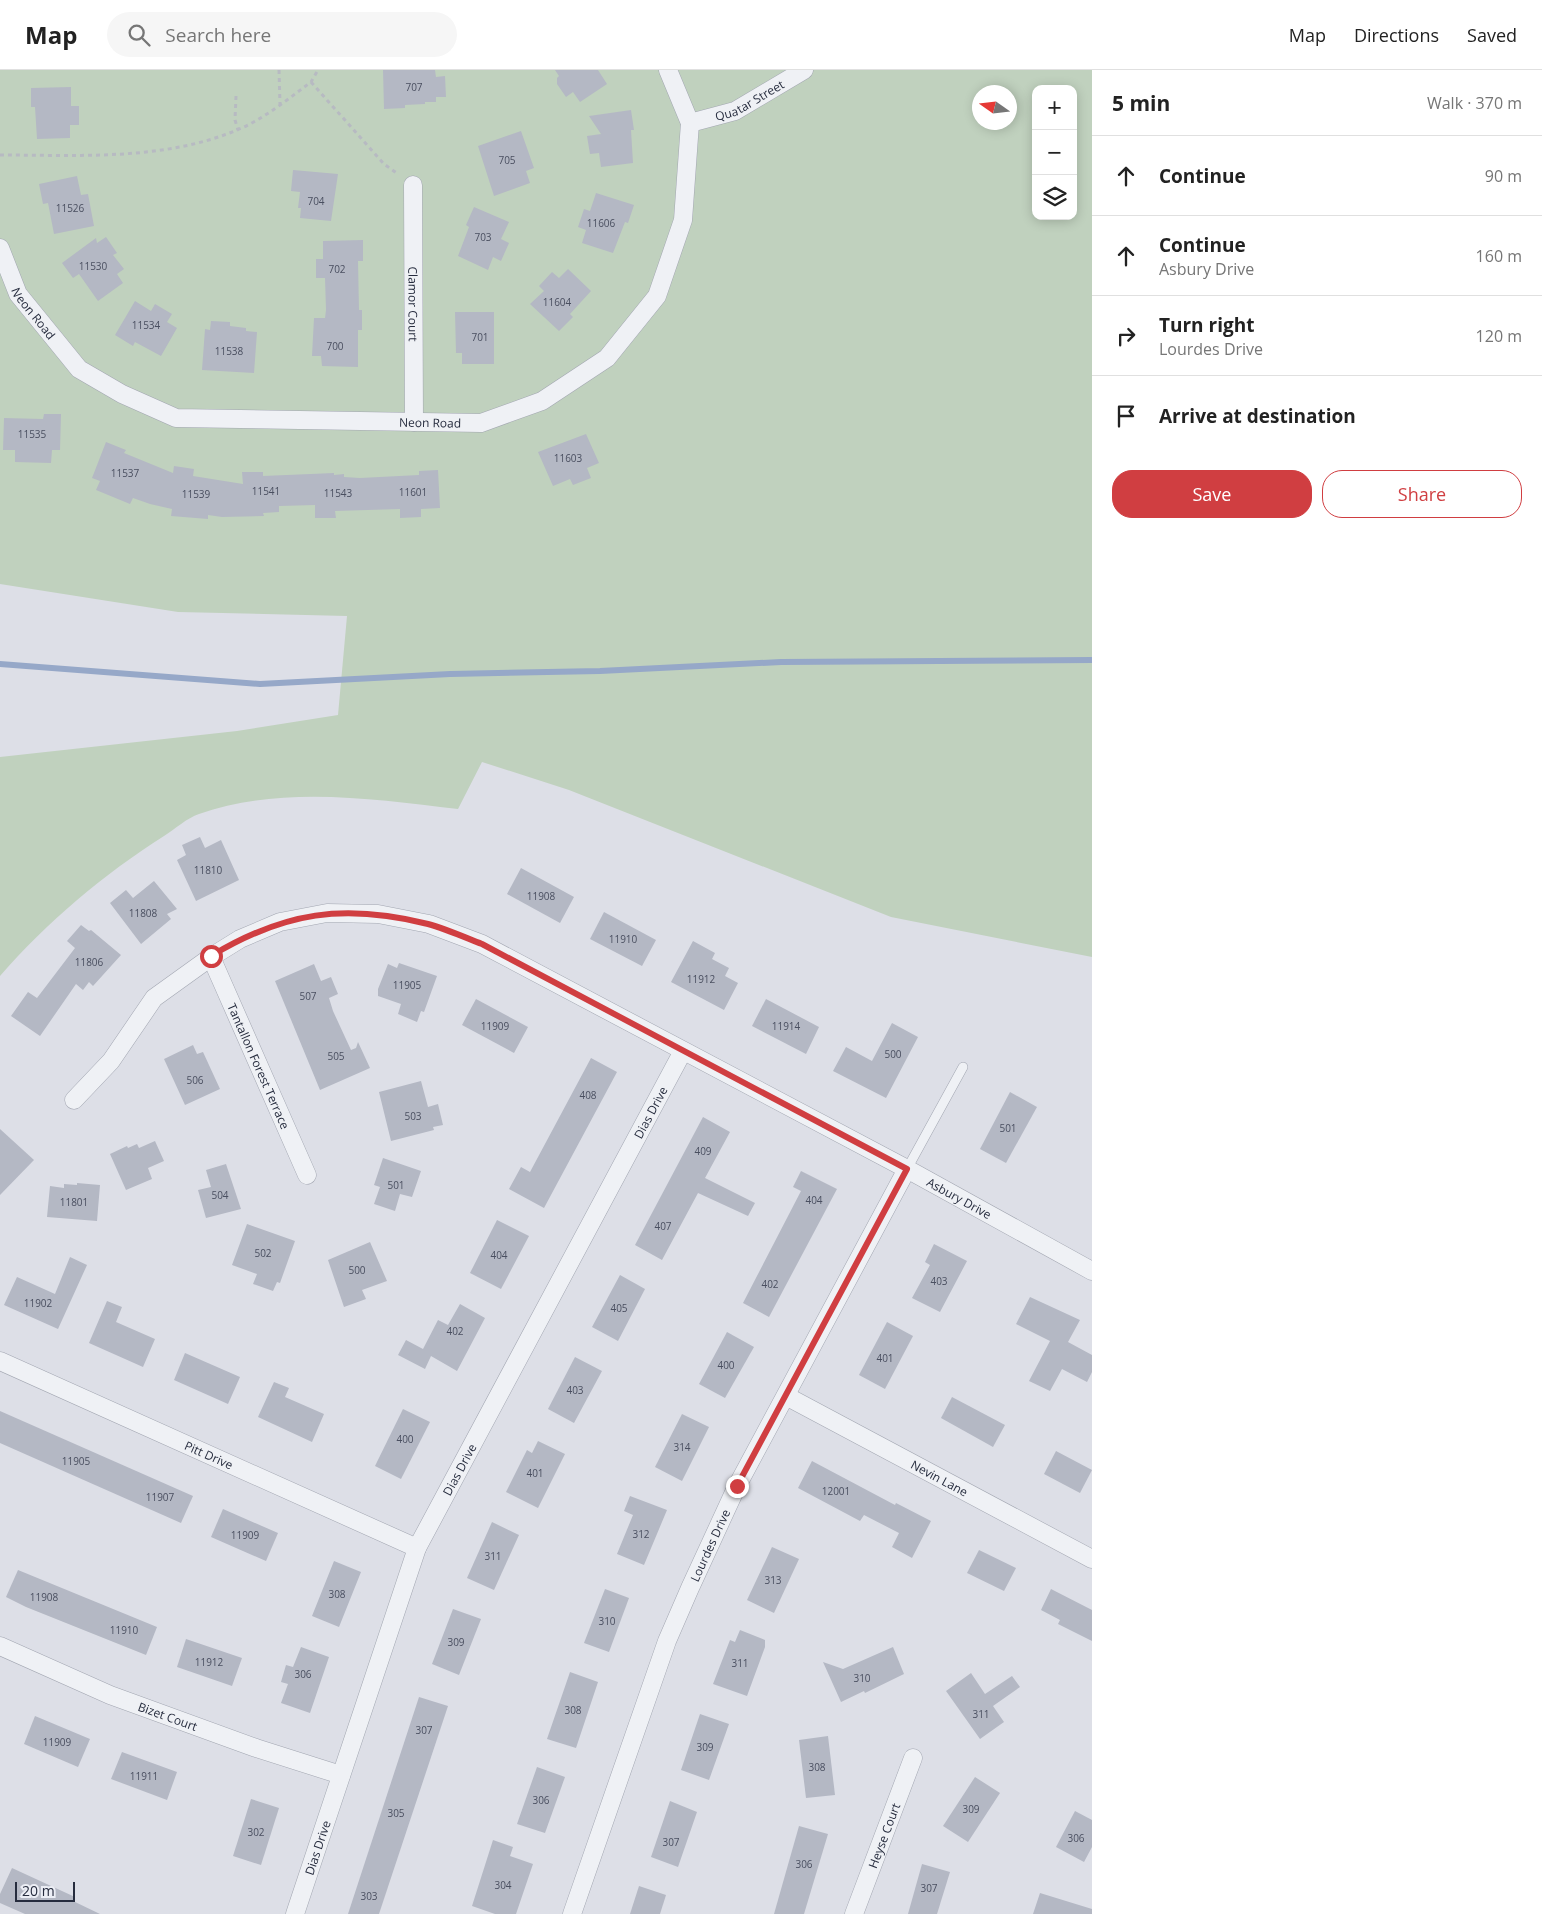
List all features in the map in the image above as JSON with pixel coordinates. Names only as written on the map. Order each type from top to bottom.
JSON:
[{"type":"street","name":"Neon Road","points":[[0,248],[18,294],[79,369],[122,394],[176,418],[481,423],[542,401],[607,358],[657,296],[683,220],[690,123],[668,70]]},
{"type":"street","name":"Quatar Street","points":[[690,123],[735,112],[804,70]]},
{"type":"street","name":"Clamor Court","points":[[413,185],[414,422]]},
{"type":"street","name":"Asbury Drive","points":[[74,1100],[111,1061],[154,998],[211,956],[240,939],[280,922],[327,913],[378,914],[420,922],[482,944],[907,1169],[1092,1271]]},
{"type":"street","name":"Tantallon Forest Terrace","points":[[211,956],[307,1175]]},
{"type":"street","name":"Dias Drive","points":[[295,1914],[417,1548],[683,1051]]},
{"type":"street","name":"Lourdes Drive","points":[[572,1914],[667,1641],[737,1486],[907,1169]]},
{"type":"street","name":"Pitt Drive","points":[[0,1361],[417,1548]]},
{"type":"street","name":"Nevin Lane","points":[[786,1396],[1092,1559]]},
{"type":"street","name":"Bizet Court","points":[[0,1646],[110,1695],[256,1748],[341,1775]]},
{"type":"street","name":"Heyse Court","points":[[854,1914],[913,1758]]},
{"type":"lane","points":[[907,1169],[963,1067]]},
{"type":"path","points":[[279,70],[280,104]]},
{"type":"path","points":[[0,155],[124,154],[179,147],[238,130],[311,82],[318,70]]},
{"type":"path","points":[[311,82],[384,164],[413,185]]},
{"type":"path","points":[[236,96],[235,120],[238,130]]},
{"type":"green space","points":[[0,70],[1092,70],[1092,957],[891,917],[569,790],[482,762],[458,809],[393,801],[295,797],[230,805],[199,814],[120,866],[77,900],[37,937],[0,976],[0,757],[237,731],[338,715],[347,616],[178,612],[0,584]]},
{"type":"building","points":[[383,70],[435,70],[436,77],[445,76],[446,97],[436,97],[436,102],[405,105],[405,108],[384,109]]},
{"type":"building","points":[[555,70],[598,70],[607,84],[580,102],[573,92],[566,97],[557,84],[559,76]]},
{"type":"building","points":[[71,87],[71,106],[79,106],[79,125],[70,125],[70,138],[37,139],[35,107],[31,107],[31,88]]},
{"type":"building","points":[[631,110],[634,130],[631,130],[633,163],[601,167],[599,153],[590,154],[587,136],[601,134],[589,116]]},
{"type":"building","points":[[521,131],[534,168],[526,171],[530,183],[494,196],[478,146]]},
{"type":"building","points":[[293,170],[338,174],[331,221],[300,218],[301,208],[298,208],[300,192],[291,191]]},
{"type":"building","points":[[77,176],[81,195],[88,194],[94,226],[54,234],[48,203],[43,204],[39,184]]},
{"type":"building","points":[[596,193],[634,205],[628,223],[625,222],[613,253],[582,243],[586,230],[578,227],[584,209],[590,211]]},
{"type":"building","points":[[474,207],[509,222],[501,239],[509,243],[501,261],[493,257],[488,270],[458,256],[469,227],[466,225]]},
{"type":"building","points":[[106,237],[117,253],[113,255],[124,269],[117,274],[123,283],[98,301],[79,274],[73,278],[62,263],[96,238],[97,243]]},
{"type":"building","points":[[363,240],[363,261],[358,261],[359,310],[362,310],[362,330],[358,330],[358,367],[322,366],[321,356],[312,356],[314,318],[325,318],[326,310],[325,278],[316,278],[316,259],[323,259],[323,241]]},
{"type":"building","points":[[568,269],[591,291],[570,314],[573,317],[559,331],[530,304],[544,291],[539,286],[552,272],[559,278]]},
{"type":"building","points":[[135,301],[151,311],[155,304],[172,314],[167,322],[177,328],[161,356],[135,342],[133,346],[115,335]]},
{"type":"building","points":[[455,312],[494,312],[494,364],[462,364],[462,353],[456,353]]},
{"type":"building","points":[[211,321],[230,322],[230,326],[246,328],[246,331],[257,332],[254,373],[202,370],[205,329],[210,330]]},
{"type":"building","points":[[44,414],[61,414],[60,450],[52,450],[51,463],[15,462],[15,450],[3,450],[4,418],[43,419]]},
{"type":"building","points":[[586,434],[599,463],[587,468],[591,478],[573,485],[570,479],[553,486],[538,452]]},
{"type":"building","points":[[106,442],[126,450],[124,453],[173,473],[174,466],[194,469],[193,476],[243,484],[242,472],[263,472],[263,476],[334,473],[334,475],[344,474],[344,477],[360,478],[419,475],[419,471],[438,470],[440,508],[421,509],[421,517],[400,518],[400,509],[335,511],[336,518],[315,518],[315,505],[279,506],[279,512],[263,513],[264,516],[222,517],[208,515],[208,519],[171,516],[172,509],[133,498],[130,504],[96,490],[100,481],[92,478]]},
{"type":"building","points":[[200,837],[205,848],[221,840],[239,880],[196,901],[177,860],[186,855],[182,845]]},
{"type":"building","points":[[521,868],[574,897],[560,923],[507,894]]},
{"type":"building","points":[[154,881],[177,909],[167,914],[171,919],[141,944],[110,903],[126,890],[133,898]]},
{"type":"building","points":[[604,912],[656,940],[642,966],[590,939]]},
{"type":"building","points":[[81,925],[89,931],[91,930],[121,955],[93,986],[89,982],[83,990],[76,984],[40,1036],[11,1016],[28,992],[37,998],[75,948],[67,941]]},
{"type":"building","points":[[693,941],[715,953],[712,959],[729,968],[725,976],[738,983],[724,1010],[671,982]]},
{"type":"building","points":[[399,963],[437,976],[424,1012],[421,1011],[417,1022],[398,1014],[401,1004],[378,996],[378,989],[388,964],[397,968]]},
{"type":"building","points":[[314,964],[321,981],[331,977],[338,994],[329,998],[333,1011],[351,1050],[356,1048],[358,1042],[370,1068],[320,1090],[275,981]]},
{"type":"building","points":[[476,999],[528,1027],[514,1053],[462,1025]]},
{"type":"building","points":[[766,999],[819,1027],[806,1054],[752,1026]]},
{"type":"building","points":[[892,1023],[918,1037],[886,1098],[833,1071],[846,1047],[872,1061]]},
{"type":"building","points":[[193,1045],[197,1054],[203,1052],[220,1089],[185,1105],[164,1059]]},
{"type":"building","points":[[591,1058],[617,1072],[544,1208],[509,1189],[521,1167],[530,1172]]},
{"type":"building","points":[[421,1081],[428,1107],[438,1104],[443,1125],[433,1127],[434,1130],[391,1141],[379,1092]]},
{"type":"building","points":[[1010,1092],[1037,1107],[1006,1163],[980,1149]]},
{"type":"building","points":[[703,1117],[730,1132],[705,1178],[755,1203],[748,1216],[698,1193],[662,1260],[635,1245]]},
{"type":"building","points":[[0,1129],[34,1160],[0,1195]]},
{"type":"building","points":[[155,1141],[164,1161],[148,1168],[152,1179],[126,1190],[110,1154],[127,1146],[128,1148],[137,1144],[139,1148]]},
{"type":"building","points":[[383,1158],[421,1171],[412,1197],[400,1194],[395,1211],[374,1204],[380,1187],[374,1185]]},
{"type":"building","points":[[226,1164],[241,1209],[206,1218],[198,1190],[211,1187],[206,1170]]},
{"type":"building","points":[[801,1171],[837,1189],[769,1317],[743,1303],[801,1191],[793,1187]]},
{"type":"building","points":[[77,1183],[100,1185],[97,1221],[47,1217],[50,1186],[64,1188],[64,1184],[77,1185]]},
{"type":"building","points":[[497,1220],[529,1236],[501,1289],[470,1273]]},
{"type":"building","points":[[247,1224],[295,1241],[280,1283],[277,1282],[273,1291],[253,1284],[257,1274],[232,1265]]},
{"type":"building","points":[[370,1242],[387,1281],[362,1290],[366,1299],[344,1307],[328,1260]]},
{"type":"building","points":[[934,1244],[967,1261],[940,1312],[912,1298],[930,1265],[925,1262]]},
{"type":"building","points":[[70,1257],[87,1265],[58,1329],[4,1305],[17,1277],[55,1294]]},
{"type":"building","points":[[620,1275],[645,1289],[618,1341],[592,1327]]},
{"type":"building","points":[[1030,1297],[1080,1320],[1068,1342],[1092,1355],[1092,1372],[1087,1382],[1062,1369],[1050,1391],[1029,1381],[1050,1341],[1016,1324]]},
{"type":"building","points":[[107,1301],[122,1307],[116,1322],[155,1339],[143,1367],[89,1343]]},
{"type":"building","points":[[460,1304],[485,1318],[457,1371],[431,1356],[425,1369],[398,1355],[406,1340],[423,1349],[438,1320],[448,1325]]},
{"type":"building","points":[[887,1322],[913,1336],[885,1389],[859,1375]]},
{"type":"building","points":[[727,1332],[754,1347],[725,1398],[699,1384]]},
{"type":"building","points":[[185,1353],[240,1377],[228,1404],[174,1380]]},
{"type":"building","points":[[575,1357],[602,1371],[574,1423],[548,1409]]},
{"type":"building","points":[[274,1382],[289,1388],[285,1397],[324,1414],[312,1442],[258,1417]]},
{"type":"building","points":[[952,1397],[1005,1425],[993,1447],[941,1418]]},
{"type":"building","points":[[403,1409],[430,1422],[401,1479],[375,1466]]},
{"type":"building","points":[[0,1411],[193,1496],[181,1523],[0,1443]]},
{"type":"building","points":[[682,1414],[709,1427],[682,1481],[655,1467]]},
{"type":"building","points":[[538,1441],[565,1454],[538,1508],[506,1492],[527,1450],[532,1453]]},
{"type":"building","points":[[1056,1451],[1092,1470],[1080,1493],[1044,1474]]},
{"type":"building","points":[[812,1461],[895,1505],[896,1503],[931,1521],[912,1558],[892,1547],[899,1533],[864,1515],[860,1521],[798,1488]]},
{"type":"building","points":[[630,1496],[667,1510],[644,1565],[617,1554],[633,1515],[624,1511]]},
{"type":"building","points":[[223,1509],[278,1533],[266,1561],[211,1537]]},
{"type":"building","points":[[492,1522],[519,1535],[494,1590],[467,1578]]},
{"type":"building","points":[[772,1547],[799,1559],[774,1613],[747,1600]]},
{"type":"building","points":[[979,1550],[1016,1568],[1004,1591],[967,1573]]},
{"type":"building","points":[[334,1561],[361,1572],[339,1627],[312,1616]]},
{"type":"building","points":[[18,1570],[157,1627],[146,1655],[26,1607],[6,1597]]},
{"type":"building","points":[[605,1589],[629,1598],[609,1652],[584,1643]]},
{"type":"building","points":[[1051,1589],[1092,1610],[1092,1641],[1058,1624],[1060,1620],[1041,1610]]},
{"type":"building","points":[[453,1609],[481,1619],[459,1675],[432,1664]]},
{"type":"building","points":[[740,1630],[765,1640],[765,1647],[747,1696],[713,1684],[730,1640],[735,1642]]},
{"type":"building","points":[[186,1639],[242,1658],[232,1686],[177,1667]]},
{"type":"building","points":[[301,1647],[329,1657],[310,1713],[281,1703],[288,1684],[281,1682],[286,1665],[293,1667]]},
{"type":"building","points":[[893,1647],[904,1674],[865,1693],[864,1691],[841,1702],[823,1662],[843,1669]]},
{"type":"building","points":[[570,1672],[598,1682],[576,1748],[547,1739]]},
{"type":"building","points":[[971,1673],[985,1694],[1012,1676],[1020,1687],[993,1706],[1004,1722],[980,1739],[946,1691]]},
{"type":"building","points":[[419,1697],[448,1706],[379,1914],[348,1914]]},
{"type":"building","points":[[700,1714],[729,1724],[709,1780],[681,1770]]},
{"type":"building","points":[[35,1716],[90,1739],[78,1767],[24,1744]]},
{"type":"building","points":[[828,1736],[835,1795],[806,1798],[799,1740]]},
{"type":"building","points":[[122,1752],[177,1772],[167,1800],[111,1779]]},
{"type":"building","points":[[537,1767],[565,1777],[545,1833],[517,1824]]},
{"type":"building","points":[[975,1777],[1000,1793],[968,1842],[943,1826]]},
{"type":"building","points":[[251,1799],[279,1808],[261,1865],[233,1856]]},
{"type":"building","points":[[670,1801],[697,1812],[678,1867],[651,1857]]},
{"type":"building","points":[[1075,1811],[1092,1820],[1092,1847],[1084,1862],[1056,1847]]},
{"type":"building","points":[[799,1826],[828,1834],[804,1914],[774,1914]]},
{"type":"building","points":[[493,1840],[513,1847],[510,1856],[533,1864],[516,1914],[495,1914],[472,1906]]},
{"type":"building","points":[[922,1864],[950,1872],[937,1914],[908,1914]]},
{"type":"building","points":[[12,1868],[75,1897],[73,1901],[100,1914],[25,1914],[0,1903],[0,1894]]},
{"type":"building","points":[[639,1886],[666,1895],[660,1914],[630,1914]]},
{"type":"building","points":[[1040,1893],[1092,1909],[1092,1914],[1033,1914]]},
{"type":"waterway","points":[[0,664],[260,684],[450,674],[600,671],[781,662],[1092,660]]},
{"type":"route","points":[[211,956],[240,939],[280,922],[327,913],[378,914],[429,924],[482,944],[907,1169],[737,1486]]}]
